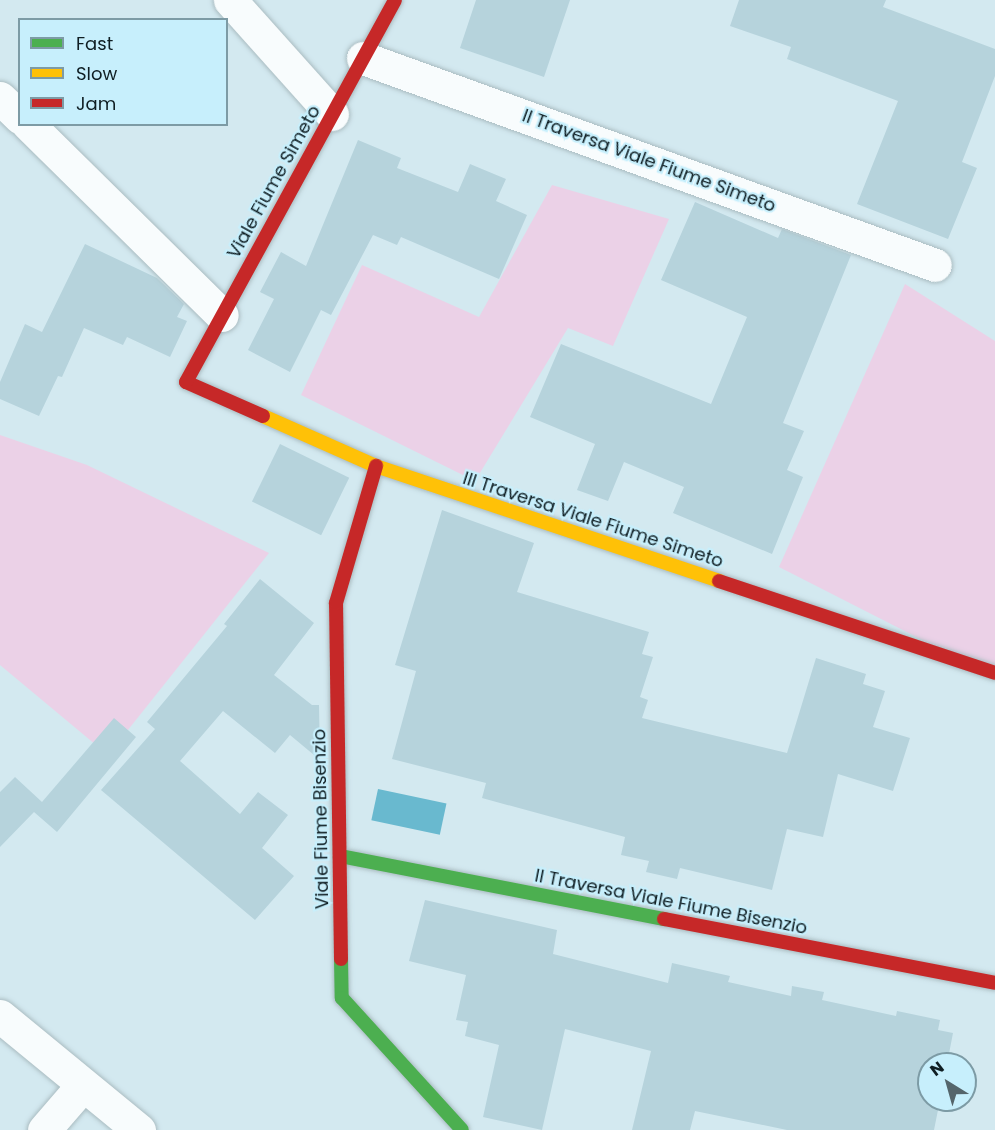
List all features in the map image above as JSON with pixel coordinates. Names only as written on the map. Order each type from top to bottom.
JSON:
[{"type":"street","points":[[230,0],[332,114]]},
{"type":"street","name":"Viale Fiume Simeto","points":[[186,382],[395,0]]},
{"type":"street","name":"II Traversa Viale Fiume Simeto","points":[[363,58],[935,265]]},
{"type":"street","points":[[0,98],[18,115]]},
{"type":"street","points":[[30,126],[222,315]]},
{"type":"street","name":"III Traversa Viale Fiume Simeto","points":[[186,382],[376,466],[995,673]]},
{"type":"street","name":"Viale Fiume Bisenzio","points":[[376,466],[336,603],[342,998],[462,1130]]},
{"type":"street","name":"II Traversa Viale Fiume Bisenzio","points":[[340,856],[995,983]]},
{"type":"street","points":[[0,1016],[82,1086],[139,1130]]},
{"type":"street","points":[[44,1130],[82,1086]]},
{"type":"shaded area","points":[[552,185],[669,219],[613,346],[568,328],[475,481],[301,395],[362,265],[479,317]]},
{"type":"shaded area","points":[[905,284],[995,341],[995,677],[779,567]]},
{"type":"shaded area","points":[[0,435],[87,465],[269,553],[108,755],[0,665]]},
{"type":"water","points":[[378,789],[446,804],[440,835],[371,820]]},
{"type":"building","points":[[476,0],[570,0],[544,77],[460,48]]},
{"type":"building","points":[[739,0],[886,0],[883,7],[995,49],[995,76],[962,162],[977,168],[948,239],[857,204],[898,101],[787,59],[791,47],[730,26]]},
{"type":"building","points":[[358,140],[401,158],[397,168],[458,192],[470,164],[506,179],[496,201],[527,215],[499,279],[401,237],[397,245],[373,235],[331,315],[321,310],[290,372],[248,350],[274,299],[260,292],[281,252],[306,266]]},
{"type":"building","points":[[695,202],[778,238],[782,229],[851,255],[783,423],[804,431],[787,470],[803,477],[772,554],[673,513],[684,487],[624,462],[608,501],[577,490],[595,444],[530,417],[561,344],[711,404],[747,317],[661,280]]},
{"type":"building","points":[[85,244],[157,278],[184,304],[177,317],[187,321],[170,357],[127,337],[123,345],[84,328],[62,377],[58,376],[39,416],[0,399],[0,382],[25,324],[42,332]]},
{"type":"building","points":[[280,444],[349,478],[321,535],[252,502]]},
{"type":"building","points":[[442,510],[534,543],[517,592],[649,632],[642,654],[653,657],[640,697],[648,700],[642,718],[787,753],[816,658],[866,674],[863,684],[885,691],[873,727],[910,738],[893,791],[838,774],[823,837],[787,829],[772,890],[680,868],[677,879],[646,872],[649,861],[621,855],[625,837],[482,798],[486,783],[392,759],[416,671],[395,665]]},
{"type":"building","points":[[260,579],[314,623],[274,675],[312,705],[319,705],[320,760],[290,735],[275,753],[223,711],[180,761],[240,814],[258,792],[288,815],[262,848],[294,876],[255,920],[101,790],[155,729],[147,722],[227,626],[224,624]]},
{"type":"building","points":[[114,718],[136,737],[57,832],[34,812],[0,847],[0,792],[15,777],[42,802]]},
{"type":"building","points":[[425,900],[557,930],[553,954],[668,983],[672,963],[730,976],[728,982],[791,996],[792,986],[824,992],[822,1000],[896,1016],[897,1011],[940,1020],[938,1030],[953,1033],[949,1052],[917,1052],[917,1112],[938,1112],[934,1130],[787,1130],[695,1111],[690,1130],[632,1130],[651,1051],[565,1029],[542,1130],[483,1117],[499,1045],[465,1036],[468,1022],[456,1020],[466,975],[409,961]]},
{"type":"traffic: fast","points":[[340,856],[664,919]]},
{"type":"traffic: fast","points":[[341,959],[342,998],[462,1130]]},
{"type":"traffic: slow","points":[[263,416],[376,466],[719,581]]},
{"type":"traffic: jam","points":[[263,416],[186,382],[395,0]]},
{"type":"traffic: jam","points":[[341,959],[336,603],[376,466]]},
{"type":"traffic: jam","points":[[719,581],[995,673]]},
{"type":"traffic: jam","points":[[664,919],[995,983]]}]
